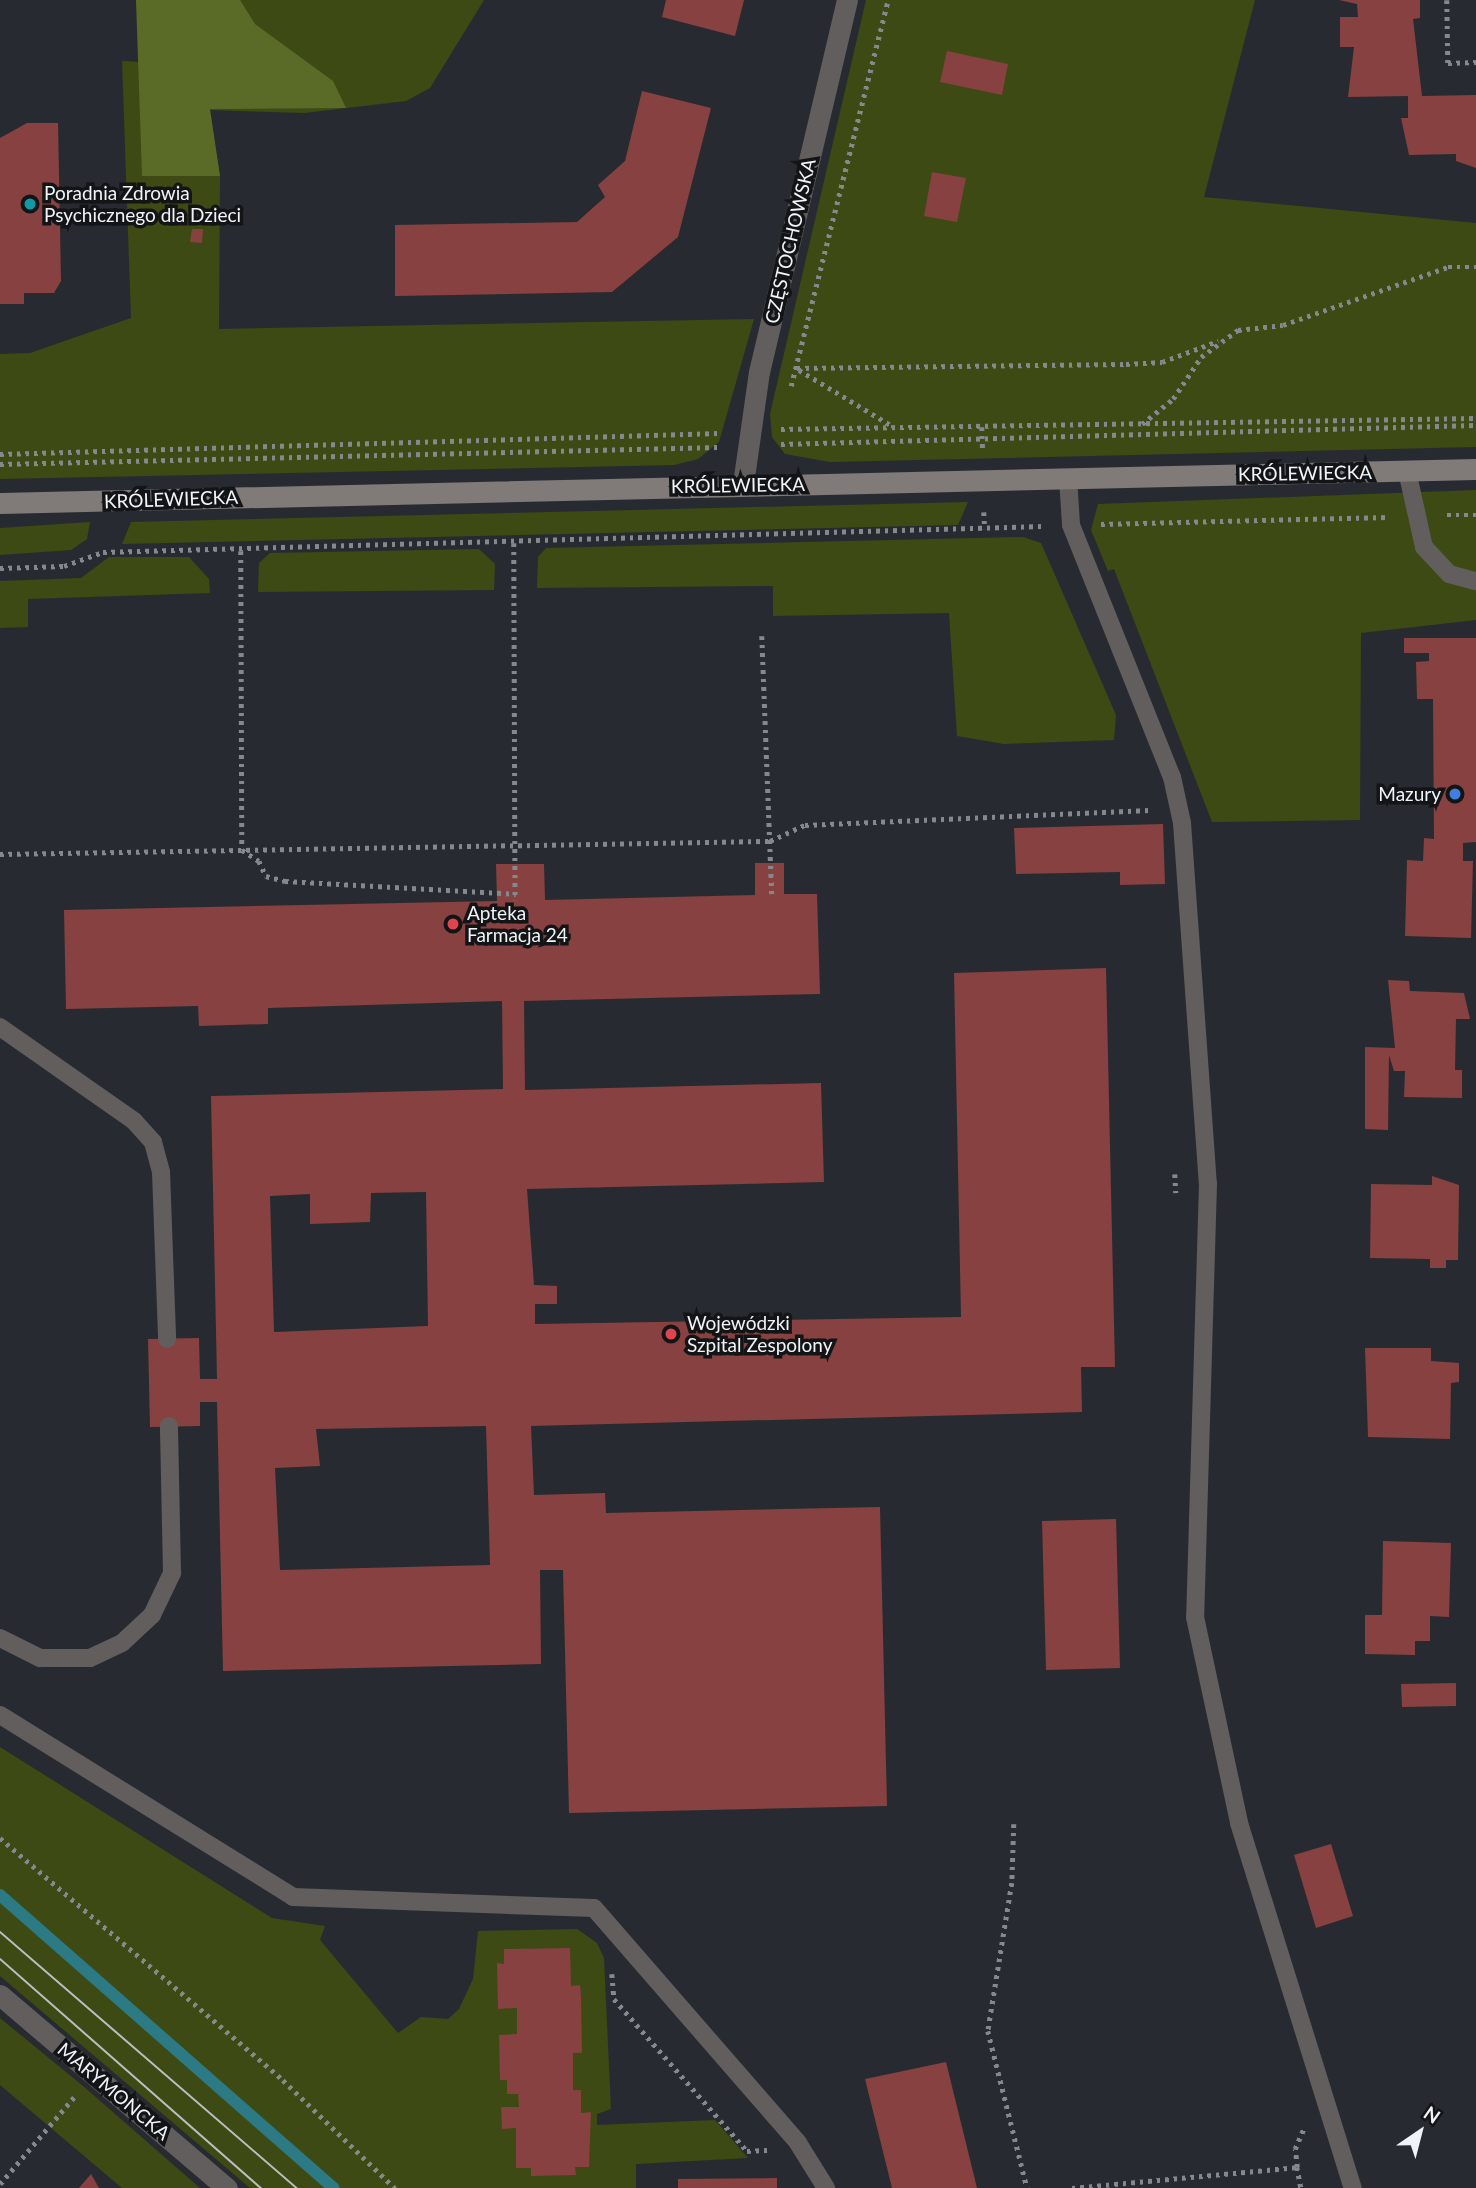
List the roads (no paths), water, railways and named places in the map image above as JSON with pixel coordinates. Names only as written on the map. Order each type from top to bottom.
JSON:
[{"type":"main road","name":"KRÓLEWIECKA","points":[[0,503],[1476,469]]},
{"type":"street","name":"CZĘSTOCHOWSKA","points":[[743,484],[748,438],[847,0]]},
{"type":"street","name":"MARYMONCKA","points":[[0,1995],[227,2188]]},
{"type":"lane","points":[[1406,471],[1414,516],[1438,565],[1476,581]]},
{"type":"lane","points":[[1068,478],[1070,525],[1168,766],[1182,823],[1208,1184],[1195,1617],[1238,1823],[1353,2188]]},
{"type":"lane","points":[[0,1027],[145,1132],[158,1155],[167,1339]]},
{"type":"lane","points":[[0,1638],[40,1658],[106,1653],[152,1615],[167,1590],[173,1558],[169,1426]]},
{"type":"lane","points":[[0,1715],[293,1897],[594,1908],[798,2143],[826,2188]]},
{"type":"waterway","points":[[0,1895],[334,2188]]},
{"type":"tram line","points":[[0,1932],[297,2188]]},
{"type":"tram line","points":[[0,1959],[261,2188]]},
{"type":"place","name":"Poradnia Zdrowia Psychicznego dla Dzieci","points":[[30,204]]},
{"type":"place","name":"Mazury","points":[[1455,794]]},
{"type":"place","name":"Apteka Farmacja 24","points":[[453,924]]},
{"type":"place","name":"Wojewódzki Szpital Zespolony","points":[[671,1334]]}]
